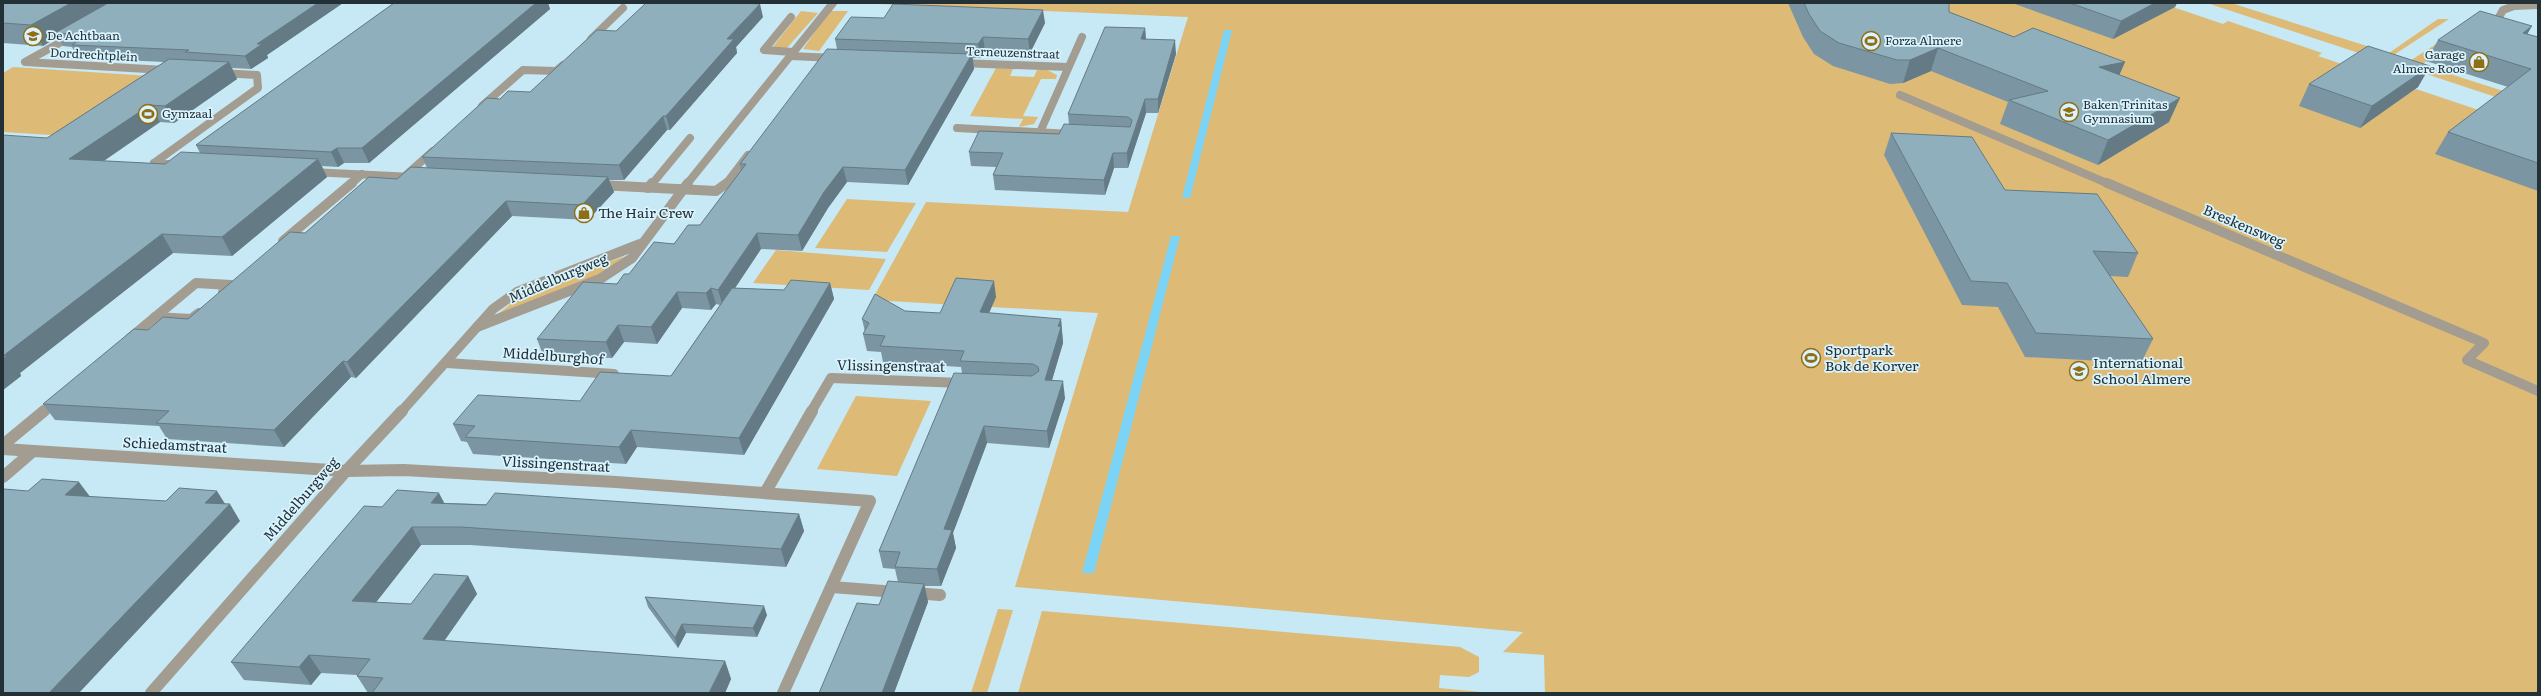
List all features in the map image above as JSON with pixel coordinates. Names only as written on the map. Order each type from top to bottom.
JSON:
[{"type":"street","name":"Middelburgweg","points":[[477,327],[600,280],[627,262],[683,189],[833,3]]},
{"type":"street","points":[[2513,32],[2498,19],[2499,12],[2512,6],[2538,6]]},
{"type":"street","points":[[583,46],[622,8]]},
{"type":"street","points":[[791,17],[764,50],[821,58],[845,58]]},
{"type":"street","name":"Dordrechtplein","points":[[82,30],[25,62],[172,70]]},
{"type":"street","name":"Terneuzenstraat","points":[[1040,132],[1082,37]]},
{"type":"street","points":[[814,67],[821,58]]},
{"type":"street","points":[[476,112],[522,70],[556,71],[567,61]]},
{"type":"street","name":"Terneuzenstraat","points":[[955,63],[1068,67]]},
{"type":"street","points":[[187,166],[154,162],[258,88],[257,75],[211,73]]},
{"type":"street","name":"Breskensweg","points":[[1900,95],[2484,343],[2467,360],[2538,391]]},
{"type":"street","points":[[957,128],[1084,134]]},
{"type":"street","points":[[648,188],[690,138]]},
{"type":"street","points":[[405,176],[440,144]]},
{"type":"street","points":[[593,185],[716,191],[726,184],[754,147]]},
{"type":"street","points":[[299,171],[420,177]]},
{"type":"street","points":[[273,250],[362,174]]},
{"type":"street","name":"Middelburgweg","points":[[151,693],[346,471],[447,363],[493,309],[517,292],[613,256],[640,244]]},
{"type":"street","points":[[121,345],[196,283],[234,282],[191,319],[155,317]]},
{"type":"street","name":"Middelburghof","points":[[447,363],[623,374]]},
{"type":"street","name":"Vlissingenstraat","points":[[765,493],[831,378],[972,384]]},
{"type":"street","points":[[3,445],[68,390]]},
{"type":"street","name":"Schiedamstraat","points":[[3,449],[346,471]]},
{"type":"street","points":[[3,477],[32,452]]},
{"type":"street","name":"Vlissingenstraat","points":[[346,471],[412,470],[870,501],[783,693]]},
{"type":"street","points":[[832,587],[940,595]]},
{"type":"shaded area","name":"Sportpark Bok de Korver","points":[[853,3],[2161,3],[2223,24],[2228,21],[2322,53],[2318,56],[2538,130],[2538,693],[1545,693],[1544,655],[1503,652],[1523,632],[1015,587],[1098,313],[872,300],[926,202],[1128,212],[1188,17]]},
{"type":"shaded area","points":[[2207,3],[2231,3],[2389,53],[2438,19],[2449,19],[2392,56],[2377,59]]},
{"type":"shaded area","points":[[801,11],[818,13],[786,49],[772,48]]},
{"type":"shaded area","points":[[829,11],[848,11],[819,51],[803,49]]},
{"type":"shaded area","points":[[2472,21],[2422,65],[2525,98],[2538,111],[2402,66]]},
{"type":"shaded area","points":[[13,67],[150,76],[83,137],[3,132],[3,73]]},
{"type":"shaded area","points":[[996,68],[1013,69],[1010,76],[1034,77],[1037,70],[1047,70],[1057,75],[1056,79],[1041,79],[1023,116],[1038,117],[1034,124],[1019,127],[1023,119],[970,116]]},
{"type":"shaded area","points":[[847,199],[916,203],[887,252],[815,248]]},
{"type":"shaded area","points":[[776,250],[886,259],[869,290],[753,283]]},
{"type":"shaded area","points":[[625,256],[606,272],[498,314],[517,299],[542,287]]},
{"type":"shaded area","points":[[856,396],[931,401],[897,476],[817,469]]},
{"type":"shaded area","points":[[998,609],[1013,610],[987,693],[971,693]]},
{"type":"shaded area","points":[[1042,611],[1460,647],[1479,657],[1479,672],[1469,677],[1440,675],[1439,688],[1492,693],[1018,693]]},
{"type":"water","points":[[1224,30],[1232,30],[1190,198],[1182,198]]},
{"type":"water","points":[[1171,236],[1180,236],[1094,573],[1082,573]]},
{"type":"building","points":[[3,3],[71,3],[31,25],[3,23]]},
{"type":"building","points":[[108,3],[318,3],[257,44],[262,44],[245,56],[185,52],[189,50],[72,45],[81,39],[67,39],[75,34],[55,33]]},
{"type":"building","points":[[394,3],[536,3],[362,148],[337,148],[331,152],[196,145]]},
{"type":"building","points":[[646,3],[760,4],[727,39],[734,39],[666,116],[663,116],[619,165],[422,157],[487,98],[500,99],[508,91],[530,92],[597,30],[616,31]]},
{"type":"building","points":[[1804,3],[1949,3],[1949,12],[2014,37],[2033,28],[2125,62],[2099,67],[2180,98],[2108,140],[2009,100],[2048,91],[1938,48],[1910,60],[1897,60],[1839,43],[1820,31]]},
{"type":"building","points":[[2070,3],[2155,3],[2121,21]]},
{"type":"building","points":[[893,4],[1043,10],[1028,39],[983,37],[978,44],[835,39],[851,17],[884,18]]},
{"type":"building","points":[[2480,11],[2532,26],[2523,33],[2538,37],[2538,163],[2448,132],[2531,69],[2438,40]]},
{"type":"building","points":[[1105,27],[1145,28],[1141,39],[1175,40],[1158,99],[1145,99],[1127,153],[1113,153],[1104,180],[993,175],[1003,153],[969,152],[979,131],[1059,134],[1064,124],[1130,127],[1132,120],[1128,117],[1068,114]]},
{"type":"building","points":[[2368,46],[2430,66],[2372,106],[2309,84]]},
{"type":"building","points":[[827,49],[972,54],[905,170],[843,167],[824,192],[798,235],[757,233],[718,290],[711,288],[706,293],[677,292],[651,327],[618,325],[606,342],[537,339],[583,282],[617,284],[624,274],[629,274],[654,242],[674,244],[688,225],[700,225],[746,164],[740,164]]},
{"type":"building","points":[[169,59],[229,62],[165,106],[150,105],[69,159],[165,164],[181,152],[318,159],[222,237],[162,234],[3,356],[3,135],[47,138]]},
{"type":"building","points":[[1891,133],[1972,137],[2005,190],[2097,194],[2138,253],[2093,251],[2153,339],[2036,333],[2007,283],[1971,281]]},
{"type":"building","points":[[411,167],[608,177],[582,205],[506,201],[347,362],[343,361],[274,430],[156,423],[169,411],[43,404],[134,329],[148,330],[163,317],[188,319],[290,232],[305,233],[369,177],[397,179]]},
{"type":"building","points":[[956,278],[994,281],[980,312],[1061,319],[1058,326],[1061,327],[1045,380],[1063,381],[1047,431],[984,426],[944,529],[952,530],[937,569],[895,567],[900,552],[879,551],[954,373],[1032,376],[1039,371],[1038,367],[1033,364],[960,361],[964,351],[880,346],[885,336],[863,334],[869,323],[862,319],[875,294],[905,311],[940,313]]},
{"type":"building","points":[[791,280],[830,283],[739,438],[631,430],[619,447],[465,437],[475,426],[453,424],[478,395],[580,401],[600,372],[671,376],[732,288],[784,290]]},
{"type":"building","points":[[42,479],[79,482],[65,495],[166,501],[179,488],[217,491],[205,503],[230,504],[49,693],[3,693],[3,490],[28,491]]},
{"type":"building","points":[[397,490],[439,493],[431,503],[486,505],[495,493],[799,514],[781,549],[461,527],[412,527],[352,601],[411,604],[434,574],[468,576],[423,639],[725,661],[709,693],[372,693],[383,678],[357,676],[370,659],[309,655],[299,667],[231,662],[364,506],[382,507]]},
{"type":"building","points":[[888,581],[924,584],[882,693],[819,693],[857,603],[879,605]]},
{"type":"building","points":[[645,597],[764,606],[753,628],[682,624],[675,638]]},
{"type":"place","name":"De Achtbaan","points":[[33,36]]},
{"type":"place","name":"Forza Almere","points":[[1871,41]]},
{"type":"place","name":"Garage Almere Roos","points":[[2479,62]]},
{"type":"place","name":"Baken Trinitas Gymnasium","points":[[2069,112]]},
{"type":"place","name":"Gymzaal","points":[[148,114]]},
{"type":"place","name":"The Hair Crew","points":[[584,213]]},
{"type":"place","name":"Sportpark Bok de Korver","points":[[1811,358]]},
{"type":"place","name":"International School Almere","points":[[2079,371]]}]
